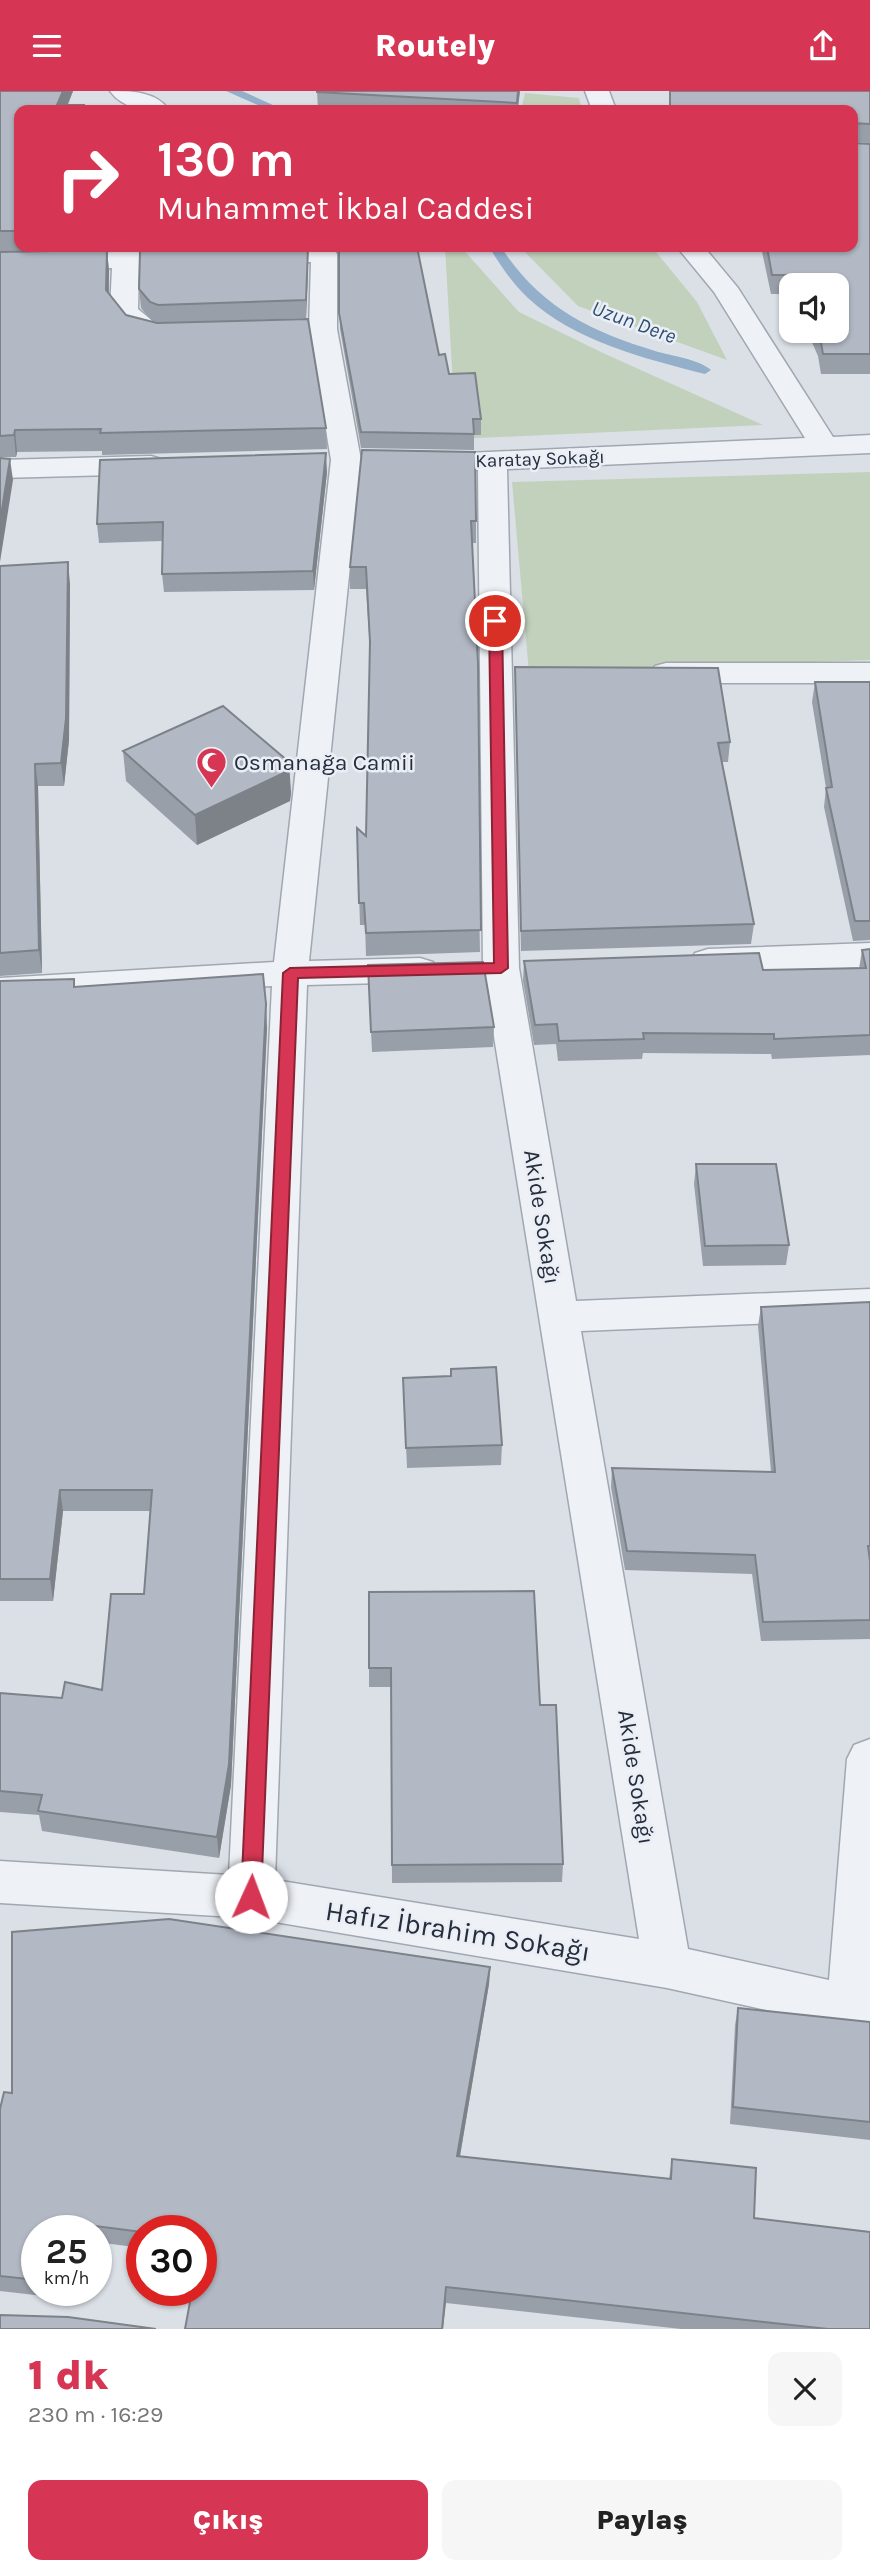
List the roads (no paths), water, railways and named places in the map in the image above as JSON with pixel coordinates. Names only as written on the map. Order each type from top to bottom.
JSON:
[{"type":"street","points":[[122,91],[148,105]]},
{"type":"street","points":[[694,252],[725,288],[825,447]]},
{"type":"street","points":[[0,263],[324,254],[309,330],[346,461],[290,973],[251,1897]]},
{"type":"street","points":[[127,260],[124,310],[140,328],[159,334],[200,335]]},
{"type":"street","name":"Karatay Sokağı","points":[[439,461],[492,462],[870,445]]},
{"type":"street","name":"Akide Sokağı","points":[[492,462],[510,674],[488,968],[559,1317],[667,1966]]},
{"type":"street","points":[[0,469],[180,465]]},
{"type":"street","points":[[635,673],[870,673]]},
{"type":"street","points":[[679,962],[870,955]]},
{"type":"street","points":[[0,991],[290,973],[488,968]]},
{"type":"street","points":[[559,1317],[870,1304]]},
{"type":"street","points":[[860,2009],[870,1759]]},
{"type":"street","name":"Hafız İbrahim Sokağı","points":[[0,1882],[251,1897],[667,1966],[860,2009]]},
{"type":"waterway","name":"Uzun Dere","points":[[232,91],[266,105]]},
{"type":"waterway","name":"Uzun Dere","points":[[498,252],[512,274],[534,297],[558,315],[615,342],[705,370]]},
{"type":"place","name":"Osmanağa Camii","points":[[211,789]]}]
